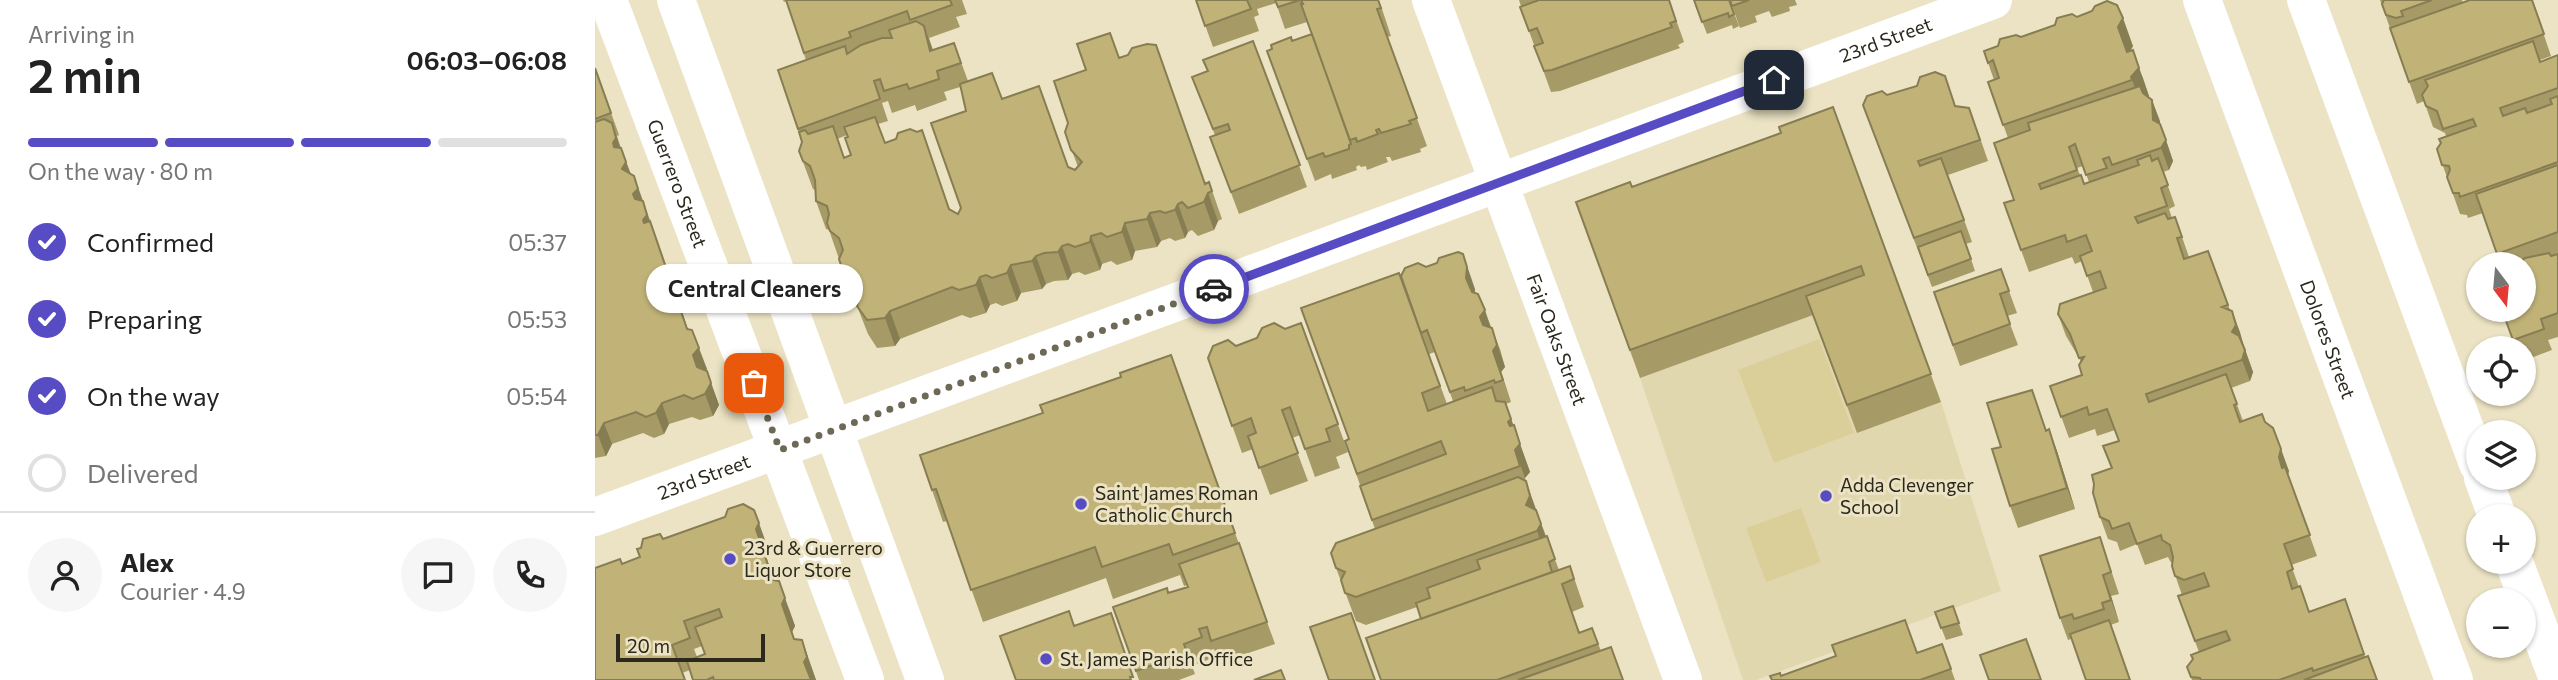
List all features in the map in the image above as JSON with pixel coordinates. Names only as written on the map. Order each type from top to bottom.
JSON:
[{"type":"main road","name":"Guerrero Street","points":[[608,0],[866,680]]},
{"type":"main road","points":[[675,0],[925,680]]},
{"type":"main road","name":"Fair Oaks Street","points":[[1431,0],[1683,680]]},
{"type":"main road","name":"23rd Street","points":[[595,517],[1993,0]]},
{"type":"main road","name":"Dolores Street","points":[[2202,0],[2454,680]]},
{"type":"main road","points":[[2306,0],[2466,432]]},
{"type":"main road","points":[[2518,574],[2558,680]]},
{"type":"shaded area","name":"Adda Clevenger School","points":[[1844,135],[1941,402],[2001,591],[1756,680],[1743,680],[1640,378],[1586,230]]},
{"type":"shaded area","points":[[1819,339],[1854,433],[1774,463],[1738,370]]},
{"type":"shaded area","points":[[1801,508],[1821,562],[1766,582],[1746,528]]},
{"type":"building","points":[[786,0],[950,0],[952,5],[910,20],[907,11],[849,32],[851,37],[804,53]]},
{"type":"building","points":[[1196,0],[1247,0],[1251,9],[1205,26]]},
{"type":"building","points":[[1275,0],[1300,0],[1278,7]]},
{"type":"building","points":[[1301,0],[1378,0],[1381,8],[1377,9],[1417,118],[1409,121],[1411,124],[1381,133],[1379,129],[1376,130],[1378,134],[1357,142],[1356,138],[1350,140]]},
{"type":"building","points":[[1539,0],[1669,0],[1676,21],[1670,23],[1672,27],[1544,71],[1534,46],[1543,43],[1537,28],[1529,31],[1520,7]]},
{"type":"building","points":[[1694,0],[1729,0],[1734,14],[1729,17],[1728,13],[1702,22]]},
{"type":"building","points":[[1730,0],[1749,0],[1732,6]]},
{"type":"building","points":[[2384,0],[2432,0],[2401,11],[2403,16],[2396,18],[2386,15],[2382,4]]},
{"type":"building","points":[[2470,0],[2532,0],[2544,34],[2409,82],[2390,28]]},
{"type":"building","points":[[2107,1],[2117,5],[2123,18],[2118,27],[2127,52],[2133,50],[2139,68],[2131,77],[2132,80],[2003,125],[1988,82],[1999,78],[1993,60],[1988,63],[1984,51],[1998,46],[2000,39],[2016,35],[2021,37],[2055,25],[2057,18],[2072,14],[2077,17]]},
{"type":"building","points":[[916,21],[924,26],[930,51],[954,43],[961,63],[937,71],[939,79],[909,89],[907,84],[884,91],[880,79],[874,81],[880,99],[798,129],[778,70],[845,46],[847,54],[861,45],[882,38],[892,38],[889,30]]},
{"type":"building","points":[[1110,33],[1119,58],[1128,55],[1132,48],[1147,44],[1156,45],[1205,184],[1209,182],[1212,191],[1204,202],[1188,208],[1182,202],[1175,210],[1150,213],[1147,219],[1125,223],[1122,232],[1107,237],[1101,233],[1091,236],[1090,242],[1075,247],[1068,244],[1062,246],[1058,252],[1044,253],[1032,261],[1011,265],[1007,273],[992,278],[986,275],[980,277],[976,285],[959,290],[952,287],[890,311],[885,318],[867,320],[857,306],[860,296],[854,275],[843,271],[839,259],[843,250],[839,238],[830,231],[827,223],[827,206],[816,201],[815,180],[810,166],[803,161],[799,151],[802,142],[799,132],[805,130],[808,134],[833,126],[844,158],[851,155],[844,127],[875,117],[885,143],[896,139],[898,133],[910,129],[917,132],[922,130],[949,209],[958,214],[961,208],[931,123],[966,111],[960,84],[992,73],[1002,99],[1039,86],[1068,167],[1075,170],[1082,162],[1071,150],[1065,132],[1068,123],[1054,81],[1086,70],[1077,44]]},
{"type":"building","points":[[1312,34],[1351,144],[1349,149],[1325,157],[1323,153],[1307,159],[1267,51],[1272,49],[1271,45],[1291,37],[1292,41]]},
{"type":"building","points":[[1253,41],[1300,165],[1231,192],[1210,137],[1230,130],[1228,124],[1213,129],[1192,77],[1208,71],[1203,60]]},
{"type":"building","points":[[2533,41],[2540,62],[2558,55],[2558,88],[2500,108],[2503,116],[2525,108],[2527,113],[2552,104],[2550,99],[2558,96],[2558,162],[2460,197],[2459,193],[2453,193],[2447,177],[2449,166],[2442,165],[2437,149],[2441,143],[2439,139],[2476,126],[2473,119],[2443,129],[2437,111],[2426,106],[2422,95],[2428,86],[2425,80]]},
{"type":"building","points":[[595,68],[611,113],[595,119]]},
{"type":"building","points":[[1935,72],[1945,76],[1955,106],[1969,108],[1980,140],[1918,161],[1920,166],[1941,158],[1964,220],[1914,238],[1863,105],[1867,96],[1882,91],[1887,95],[1917,86],[1920,77]]},
{"type":"building","points":[[2140,86],[2143,93],[2152,100],[2153,120],[2160,124],[2166,140],[2161,148],[2112,165],[2109,157],[2103,159],[2107,168],[2086,175],[2075,144],[2069,147],[2077,170],[2039,184],[2041,189],[2081,175],[2084,184],[2139,165],[2137,160],[2150,155],[2152,161],[2158,158],[2168,185],[2161,188],[2167,206],[2135,217],[2138,223],[2165,213],[2168,219],[2175,217],[2182,237],[2177,238],[2184,259],[2208,251],[2228,305],[2222,307],[2232,311],[2236,325],[2232,332],[2239,336],[2245,350],[2242,360],[2146,394],[2149,402],[2226,374],[2237,404],[2234,405],[2240,422],[2262,414],[2265,422],[2273,428],[2281,449],[2279,457],[2282,468],[2285,467],[2310,535],[2284,544],[2293,569],[2287,572],[2292,589],[2300,586],[2309,612],[2345,599],[2364,654],[2279,680],[2201,680],[2191,677],[2187,667],[2193,659],[2191,655],[2230,640],[2226,631],[2195,641],[2178,596],[2209,586],[2204,573],[2184,580],[2175,576],[2170,545],[2162,540],[2161,535],[2137,544],[2129,523],[2112,529],[2109,521],[2100,517],[2093,493],[2092,475],[2112,468],[2103,446],[2119,441],[2107,409],[2089,415],[2087,407],[2061,417],[2050,386],[2082,375],[2079,365],[2084,357],[2079,358],[2070,334],[2058,314],[2060,304],[2106,288],[2100,271],[2087,276],[2080,256],[2092,251],[2086,235],[2067,242],[2065,235],[2021,250],[2004,203],[2014,200],[1994,143],[2030,130],[2028,123]]},
{"type":"building","points":[[1833,107],[1931,374],[1847,405],[1806,296],[1864,275],[1861,266],[1630,350],[1576,202],[1630,182],[1632,187],[1781,133],[1779,127]]},
{"type":"building","points":[[604,119],[612,123],[616,138],[614,147],[621,148],[626,162],[622,169],[634,176],[638,189],[633,194],[635,199],[643,201],[647,215],[644,223],[650,221],[687,329],[692,330],[699,348],[693,355],[697,367],[707,371],[711,383],[705,394],[693,399],[684,395],[662,403],[656,413],[646,417],[636,412],[604,423],[598,435],[595,435],[595,122]]},
{"type":"building","points":[[2558,165],[2558,232],[2496,252],[2476,194]]},
{"type":"building","points":[[1961,231],[1971,259],[1928,275],[1918,247]]},
{"type":"building","points":[[1458,252],[1463,254],[1467,267],[1466,278],[1472,292],[1478,294],[1485,310],[1480,317],[1483,325],[1492,328],[1497,345],[1493,351],[1503,380],[1495,383],[1494,380],[1465,391],[1464,387],[1450,392],[1427,330],[1421,333],[1401,276],[1405,268],[1418,263],[1426,267],[1437,263],[1439,258]]},
{"type":"building","points":[[2558,254],[2558,313],[2541,319],[2544,329],[2524,336],[2512,336],[2506,322],[2536,322],[2536,256]]},
{"type":"building","points":[[2001,269],[2009,291],[2000,294],[2010,324],[1953,345],[1934,292]]},
{"type":"building","points":[[1399,273],[1440,386],[1422,393],[1428,411],[1492,387],[1496,401],[1505,402],[1511,419],[1508,422],[1510,426],[1514,425],[1520,444],[1515,450],[1520,466],[1372,520],[1360,486],[1446,454],[1441,441],[1357,474],[1345,441],[1349,439],[1301,308]]},
{"type":"building","points":[[1274,323],[1285,329],[1301,323],[1338,424],[1326,429],[1330,441],[1305,449],[1290,407],[1282,410],[1298,453],[1259,468],[1248,436],[1256,433],[1251,418],[1232,426],[1208,358],[1213,346],[1228,340],[1236,346],[1257,338],[1262,328]]},
{"type":"building","name":"Saint James Roman Catholic Church","points":[[1171,355],[1235,533],[1173,555],[1169,544],[1102,567],[1095,547],[971,590],[936,489],[932,490],[920,455],[1043,413],[1040,405],[1121,377],[1120,373]]},
{"type":"building","points":[[2032,390],[2046,431],[2049,429],[2067,488],[2010,506],[1992,449],[2001,447],[1987,403]]},
{"type":"building","points":[[1518,477],[1526,481],[1530,496],[1526,505],[1536,510],[1541,524],[1537,531],[1356,597],[1345,593],[1341,580],[1345,572],[1336,568],[1331,553],[1336,543]]},
{"type":"building","points":[[743,504],[754,510],[759,523],[756,529],[773,580],[779,581],[785,598],[782,604],[794,639],[802,640],[807,657],[804,662],[811,680],[714,680],[713,677],[693,680],[687,661],[705,654],[695,627],[722,617],[719,609],[684,621],[690,638],[672,645],[685,680],[595,680],[595,568],[620,559],[622,564],[640,557],[637,549],[641,548],[643,539],[660,534],[663,539],[725,517],[728,509]]},
{"type":"building","points":[[1547,536],[1555,559],[1549,562],[1552,572],[1421,619],[1416,603],[1430,598],[1427,588],[1480,569],[1477,560]]},
{"type":"building","points":[[2100,537],[2111,572],[2103,575],[2111,600],[2102,603],[2104,609],[2074,619],[2072,614],[2060,618],[2040,556]]},
{"type":"building","points":[[1239,543],[1267,622],[1211,641],[1207,627],[1199,629],[1202,637],[1184,644],[1187,653],[1136,671],[1113,607],[1167,588],[1168,593],[1188,587],[1179,564]]},
{"type":"building","points":[[1570,566],[1574,579],[1562,584],[1579,633],[1592,628],[1598,644],[1497,680],[1381,680],[1366,638]]},
{"type":"building","points":[[1953,606],[1959,623],[1941,628],[1935,612]]},
{"type":"building","points":[[1069,611],[1074,626],[1111,613],[1133,677],[1130,677],[1131,680],[1016,680],[1000,636]]},
{"type":"building","points":[[1351,613],[1375,680],[1329,680],[1310,627]]},
{"type":"building","points":[[1905,620],[1917,653],[1942,644],[1951,669],[1920,680],[1772,680],[1770,676],[1780,673],[1781,676],[1836,656],[1832,645]]},
{"type":"building","points":[[2109,620],[2130,680],[2086,680],[2070,634]]},
{"type":"building","points":[[2026,639],[2041,680],[1989,680],[1980,655]]},
{"type":"building","points":[[1611,647],[1623,680],[1518,680]]},
{"type":"building","points":[[2368,656],[2377,680],[2304,680]]},
{"type":"building","points":[[1281,670],[1285,680],[1254,680]]},
{"type":"way so far","points":[[754,383],[780,450],[1214,289]]},
{"type":"place","name":"Central Cleaners","points":[[754,383]]},
{"type":"place","name":"Adda Clevenger School","points":[[1826,496]]},
{"type":"place","name":"Saint James Roman Catholic Church","points":[[1081,504]]},
{"type":"place","name":"23rd & Guerrero Liquor Store","points":[[730,559]]},
{"type":"place","name":"St. James Parish Office","points":[[1046,659]]},
{"type":"route","points":[[1214,289],[1774,80]]}]
